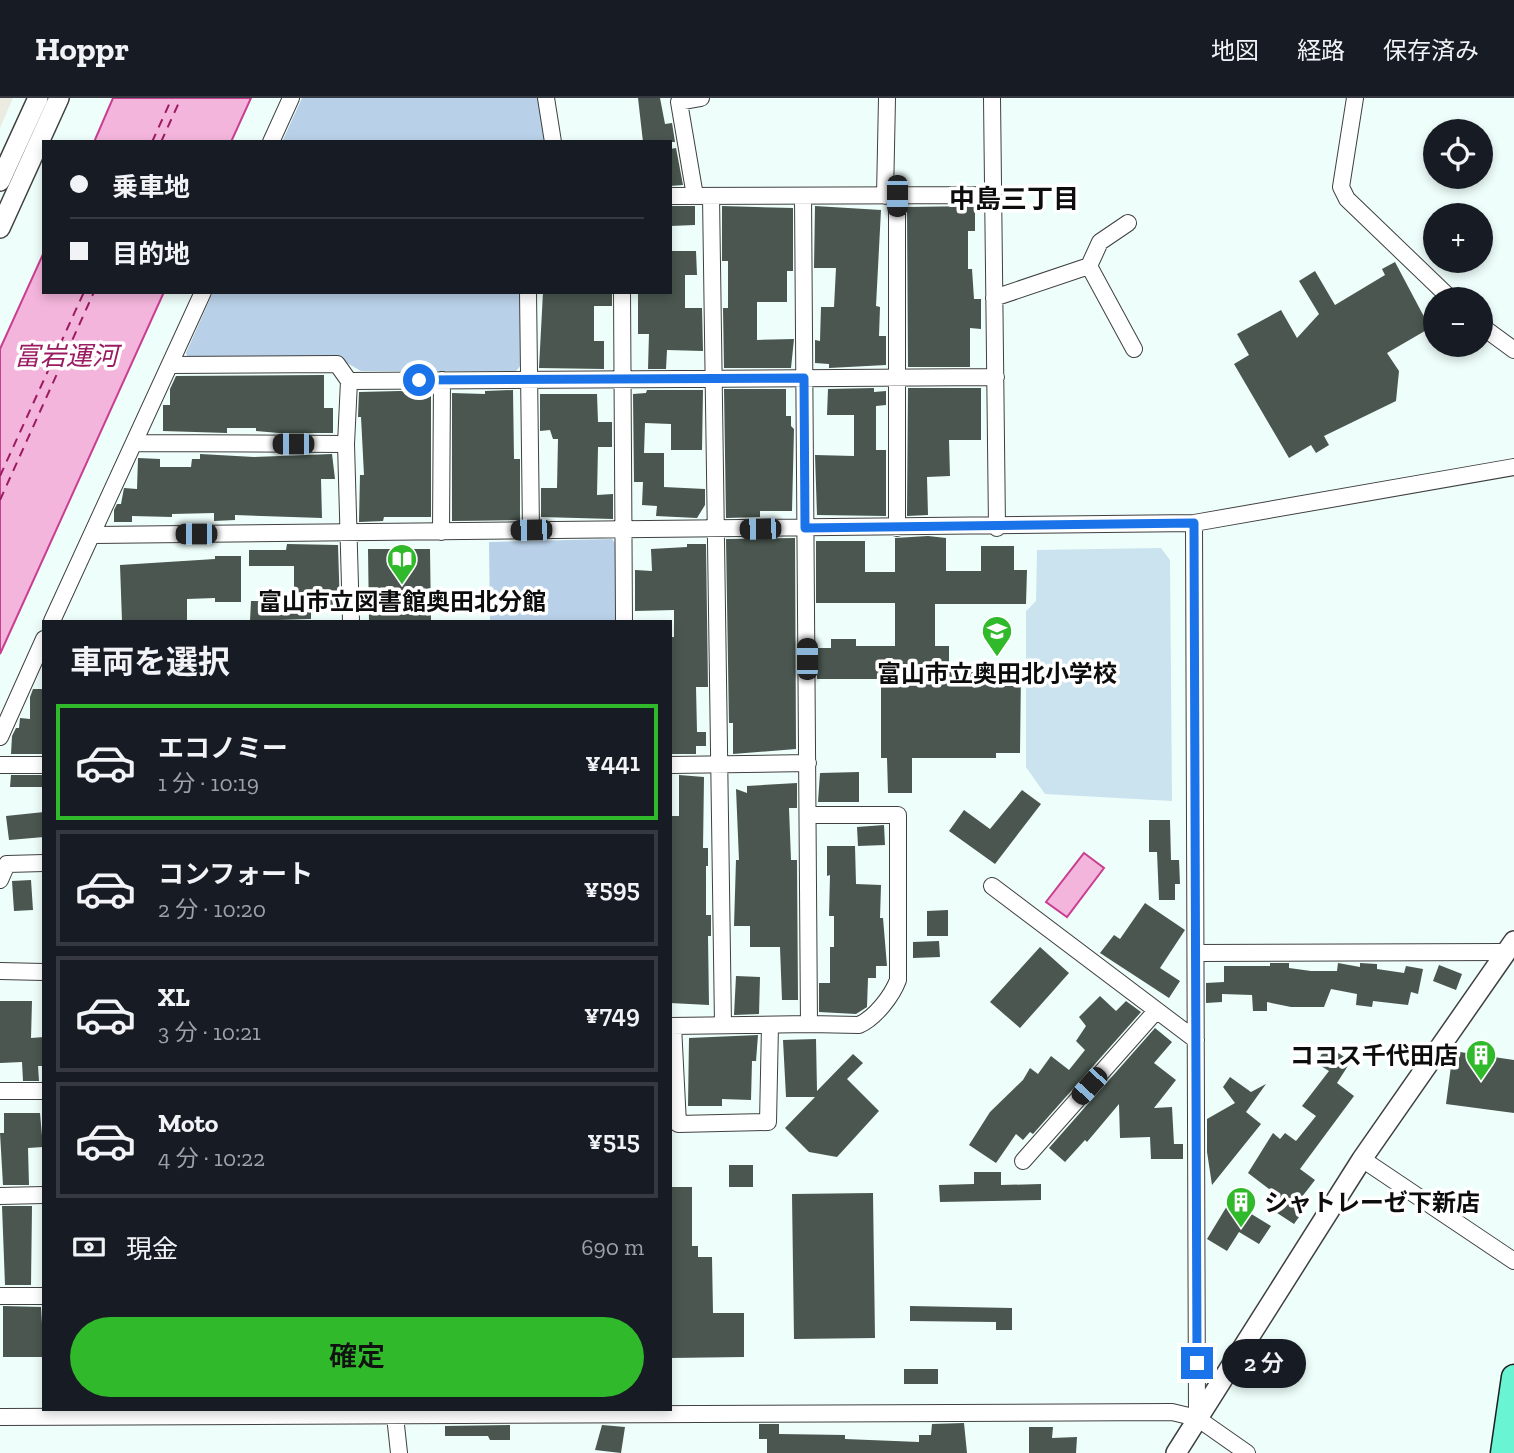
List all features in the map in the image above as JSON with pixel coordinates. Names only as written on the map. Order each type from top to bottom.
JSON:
[{"type":"main road","points":[[1503,1453],[1514,1377]]},
{"type":"street","points":[[0,181],[38,98]]},
{"type":"street","points":[[0,228],[59,98]]},
{"type":"street","points":[[272,140],[291,98]]},
{"type":"street","points":[[546,98],[553,140]]},
{"type":"street","points":[[701,98],[678,102],[703,196],[713,378],[723,1025]]},
{"type":"street","points":[[887,98],[897,377],[897,528]]},
{"type":"street","points":[[992,98],[997,528]]},
{"type":"street","points":[[1356,98],[1341,187],[1347,199],[1439,287]]},
{"type":"street","points":[[672,196],[993,195]]},
{"type":"street","points":[[803,197],[809,1024]]},
{"type":"street","points":[[995,298],[1089,266],[1100,242],[1128,223]]},
{"type":"street","points":[[1089,266],[1134,349]]},
{"type":"street","points":[[52,620],[94,535],[202,294]]},
{"type":"street","points":[[528,294],[531,530]]},
{"type":"street","points":[[622,294],[624,620]]},
{"type":"street","points":[[1493,335],[1514,350]]},
{"type":"street","points":[[170,365],[337,364],[349,381],[346,444],[351,620]]},
{"type":"street","points":[[349,381],[996,377]]},
{"type":"street","points":[[441,532],[442,380]]},
{"type":"street","points":[[134,443],[346,444]]},
{"type":"street","points":[[94,535],[997,528],[1194,523],[1514,467]]},
{"type":"street","points":[[1194,523],[1197,1418]]},
{"type":"street","points":[[0,737],[42,643]]},
{"type":"street","points":[[672,765],[808,764]]},
{"type":"street","points":[[0,765],[42,765]]},
{"type":"street","points":[[770,1024],[768,1122],[678,1124],[672,1026],[770,1024],[859,1024],[867,1021],[895,989],[898,980],[898,815],[808,815]]},
{"type":"street","points":[[0,880],[7,864],[42,863]]},
{"type":"street","points":[[992,886],[1196,1040]]},
{"type":"street","points":[[1196,953],[1509,946]]},
{"type":"street","points":[[1176,1453],[1362,1160],[1509,946]]},
{"type":"street","points":[[0,971],[42,972]]},
{"type":"street","points":[[1023,1161],[1156,1011]]},
{"type":"street","points":[[0,1091],[42,1091]]},
{"type":"street","points":[[1362,1160],[1514,1261]]},
{"type":"street","points":[[0,1196],[42,1195]]},
{"type":"street","points":[[0,1296],[42,1296]]},
{"type":"street","points":[[0,1417],[49,1413],[151,1412],[356,1412],[395,1416],[536,1411],[1172,1412],[1197,1418],[1247,1453]]},
{"type":"street","points":[[395,1416],[399,1453]]},
{"type":"shaded area","points":[[0,98],[13,98],[0,128]]},
{"type":"shaded area","points":[[302,98],[540,98],[548,140],[283,140]]},
{"type":"shaded area","points":[[212,294],[521,294],[522,364],[516,371],[361,371],[338,358],[188,358],[186,353]]},
{"type":"shaded area","points":[[612,539],[616,544],[615,620],[490,620],[489,542]]},
{"type":"shaded area","points":[[1161,548],[1170,560],[1172,801],[1045,794],[1026,767],[1026,611],[1036,601],[1037,550]]},
{"type":"water","points":[[113,98],[251,98],[232,140],[95,140]]},
{"type":"water","name":"富岩運河","points":[[42,256],[42,294],[163,294],[0,654],[0,349]]},
{"type":"water","points":[[1084,853],[1104,868],[1067,917],[1046,902]]},
{"type":"building","points":[[638,98],[660,98],[665,124],[672,123],[675,142],[643,140]]},
{"type":"building","points":[[676,148],[683,185],[672,186],[672,149]]},
{"type":"building","points":[[672,206],[695,206],[695,225],[672,226]]},
{"type":"building","points":[[722,206],[793,208],[793,271],[787,271],[787,302],[757,302],[757,340],[794,339],[791,368],[724,368],[723,308],[728,308],[728,261],[722,261]]},
{"type":"building","points":[[815,206],[881,210],[876,306],[880,307],[879,336],[886,336],[886,365],[829,368],[829,364],[815,363],[815,340],[820,341],[821,307],[834,307],[836,268],[814,268]]},
{"type":"building","points":[[975,206],[975,231],[968,231],[968,269],[972,269],[974,299],[981,299],[981,329],[970,328],[970,367],[908,367],[907,207]]},
{"type":"building","points":[[672,251],[696,251],[697,275],[685,275],[685,308],[702,308],[703,351],[667,350],[666,369],[648,369],[649,334],[638,334],[638,294],[672,294]]},
{"type":"building","points":[[1395,262],[1423,315],[1423,332],[1387,353],[1399,371],[1396,401],[1324,436],[1329,445],[1316,453],[1311,445],[1289,458],[1234,364],[1249,355],[1237,334],[1281,310],[1297,338],[1319,314],[1299,281],[1315,271],[1335,305],[1385,275],[1382,269]]},
{"type":"building","points":[[543,294],[612,294],[612,306],[594,306],[594,341],[604,341],[604,369],[539,368]]},
{"type":"building","points":[[324,375],[324,408],[333,408],[333,433],[279,433],[256,431],[256,428],[227,428],[227,433],[163,431],[163,405],[170,405],[170,389],[176,376]]},
{"type":"building","points":[[874,388],[874,392],[886,391],[886,405],[876,406],[876,450],[886,450],[886,516],[817,515],[815,455],[854,456],[854,415],[827,415],[828,389]]},
{"type":"building","points":[[908,388],[981,388],[981,440],[949,440],[950,476],[927,477],[928,515],[907,516]]},
{"type":"building","points":[[724,389],[786,389],[786,416],[791,416],[791,426],[794,429],[792,511],[760,511],[760,517],[726,518]]},
{"type":"building","points":[[513,390],[514,459],[520,459],[520,520],[452,521],[452,393],[485,394],[485,391]]},
{"type":"building","points":[[647,390],[703,390],[702,450],[671,450],[671,424],[645,423],[644,453],[664,453],[664,487],[705,489],[705,505],[697,518],[656,516],[657,506],[642,505],[643,482],[634,482],[633,394],[646,393]]},
{"type":"building","points":[[359,392],[431,393],[431,517],[384,517],[383,521],[359,522],[360,475],[364,475],[361,417],[358,417]]},
{"type":"building","points":[[540,394],[597,394],[598,422],[612,422],[612,447],[598,447],[597,495],[613,494],[613,519],[541,517],[541,488],[557,488],[558,439],[553,439],[550,430],[540,431]]},
{"type":"building","points":[[200,454],[254,457],[332,454],[335,479],[321,479],[322,518],[235,515],[235,520],[214,521],[214,513],[172,514],[172,517],[132,516],[132,522],[114,522],[114,510],[117,504],[121,504],[124,488],[137,489],[138,458],[160,459],[160,467],[191,467],[192,459],[200,459]]},
{"type":"building","points":[[795,538],[796,749],[733,754],[733,723],[729,723],[726,539]]},
{"type":"building","points":[[895,538],[946,538],[946,571],[981,571],[981,546],[1014,546],[1014,570],[1027,570],[1026,604],[935,604],[935,646],[949,646],[949,670],[1021,670],[1020,753],[996,753],[996,758],[912,758],[912,793],[888,793],[887,758],[881,758],[881,679],[817,679],[817,648],[831,648],[831,639],[856,639],[856,646],[895,646],[895,603],[816,603],[816,541],[865,541],[865,572],[895,572]]},
{"type":"building","points":[[287,544],[338,545],[340,610],[311,611],[311,619],[250,620],[251,601],[294,602],[294,566],[249,566],[249,550],[286,550]]},
{"type":"building","points":[[687,544],[706,544],[708,687],[696,687],[697,732],[706,732],[706,746],[696,746],[696,754],[672,754],[674,610],[635,611],[635,570],[652,571],[651,549],[687,547]]},
{"type":"building","points":[[368,549],[430,549],[431,620],[369,620]]},
{"type":"building","points":[[215,556],[241,556],[241,602],[215,602],[215,598],[187,599],[187,620],[122,620],[120,565],[215,559]]},
{"type":"building","points":[[33,689],[42,689],[42,754],[11,754],[12,736],[16,728],[19,728],[20,718],[30,719],[30,697]]},
{"type":"building","points":[[859,772],[859,802],[818,802],[820,773]]},
{"type":"building","points":[[11,775],[42,775],[42,787],[10,787]]},
{"type":"building","points":[[679,775],[704,777],[703,848],[708,848],[706,915],[711,915],[711,936],[708,936],[709,1005],[672,1003],[672,816],[679,816]]},
{"type":"building","points":[[797,783],[797,808],[789,808],[791,860],[797,860],[798,1000],[782,1000],[780,947],[750,947],[750,926],[734,926],[736,860],[739,860],[736,789],[747,793],[747,786]]},
{"type":"building","points":[[1022,790],[1041,804],[995,864],[949,831],[964,810],[990,829]]},
{"type":"building","points":[[42,812],[42,837],[9,840],[6,816]]},
{"type":"building","points":[[1149,820],[1170,820],[1171,860],[1179,860],[1180,884],[1175,884],[1175,900],[1159,900],[1157,852],[1149,852]]},
{"type":"building","points":[[884,825],[885,845],[858,846],[857,827]]},
{"type":"building","points":[[827,846],[855,846],[856,884],[881,885],[880,918],[883,918],[887,966],[876,966],[876,978],[868,978],[867,1007],[856,1014],[819,1012],[819,983],[830,983],[830,947],[834,947],[834,916],[829,916],[830,875],[827,876]]},
{"type":"building","points":[[31,880],[33,910],[14,911],[12,881]]},
{"type":"building","points":[[1145,903],[1185,930],[1160,968],[1180,981],[1169,998],[1100,953],[1114,935],[1120,939]]},
{"type":"building","points":[[948,910],[948,936],[927,936],[927,911]]},
{"type":"building","points":[[939,941],[940,957],[913,958],[913,942]]},
{"type":"building","points":[[1040,947],[1069,973],[1020,1028],[990,1002]]},
{"type":"building","points":[[1270,963],[1289,963],[1289,968],[1311,971],[1337,971],[1338,963],[1360,967],[1360,963],[1377,964],[1377,969],[1404,973],[1406,966],[1423,969],[1418,994],[1411,992],[1408,1005],[1373,1001],[1372,1007],[1356,1005],[1357,994],[1331,989],[1324,1007],[1291,1007],[1267,1002],[1267,1011],[1253,1011],[1252,995],[1222,994],[1222,1002],[1206,1003],[1206,983],[1224,982],[1224,966],[1270,966]]},
{"type":"building","points":[[1439,965],[1462,974],[1456,990],[1433,981]]},
{"type":"building","points":[[736,976],[760,977],[759,1014],[734,1015]]},
{"type":"building","points":[[1100,996],[1116,1011],[1126,1001],[1141,1012],[1033,1134],[1030,1132],[1023,1140],[1016,1134],[996,1163],[969,1145],[990,1112],[1023,1080],[1030,1068],[1038,1074],[1051,1056],[1069,1070],[1085,1050],[1076,1041],[1086,1026],[1079,1017]]},
{"type":"building","points":[[0,1001],[32,1001],[31,1038],[42,1037],[39,1081],[23,1081],[22,1062],[0,1063]]},
{"type":"building","points":[[1155,1028],[1172,1042],[1154,1063],[1176,1080],[1154,1108],[1172,1107],[1174,1144],[1183,1144],[1183,1159],[1151,1159],[1150,1137],[1120,1138],[1119,1104],[1087,1142],[1085,1140],[1065,1162],[1049,1148]]},
{"type":"building","points":[[758,1035],[756,1061],[752,1061],[751,1100],[722,1099],[722,1106],[688,1106],[689,1038]]},
{"type":"building","points":[[816,1039],[817,1091],[853,1054],[863,1063],[847,1079],[879,1111],[837,1157],[809,1152],[785,1128],[815,1097],[786,1097],[783,1040]]},
{"type":"building","points":[[1327,1046],[1351,1061],[1337,1083],[1354,1096],[1300,1169],[1315,1180],[1301,1198],[1309,1203],[1294,1224],[1274,1211],[1282,1199],[1248,1173],[1273,1133],[1280,1139],[1285,1133],[1296,1141],[1316,1116],[1302,1106],[1329,1071],[1316,1063]]},
{"type":"building","name":"ココス千代田店","points":[[1453,1051],[1514,1060],[1514,1113],[1446,1104]]},
{"type":"building","points":[[1230,1077],[1251,1092],[1266,1084],[1246,1112],[1261,1124],[1212,1185],[1207,1152],[1207,1119],[1235,1103],[1223,1087]]},
{"type":"building","points":[[4,1113],[40,1113],[42,1147],[28,1148],[29,1185],[3,1185],[0,1133],[4,1133]]},
{"type":"building","points":[[729,1165],[753,1165],[753,1187],[729,1187]]},
{"type":"building","points":[[974,1172],[1001,1172],[1001,1185],[1041,1184],[1041,1200],[940,1202],[939,1185],[974,1184]]},
{"type":"building","points":[[672,1187],[692,1187],[692,1246],[698,1246],[698,1257],[712,1257],[713,1313],[744,1313],[744,1357],[672,1358]]},
{"type":"building","points":[[873,1193],[875,1338],[794,1339],[792,1194]]},
{"type":"building","name":"シャトレーゼ下新店","points":[[1230,1201],[1271,1226],[1259,1244],[1239,1232],[1227,1251],[1207,1239]]},
{"type":"building","points":[[2,1206],[32,1206],[31,1285],[5,1285]]},
{"type":"building","points":[[3,1306],[41,1307],[42,1357],[3,1357]]},
{"type":"building","points":[[910,1306],[1012,1308],[1012,1330],[996,1330],[996,1322],[910,1321]]},
{"type":"building","points":[[904,1369],[938,1369],[938,1384],[904,1384]]},
{"type":"building","points":[[964,1423],[967,1453],[767,1453],[767,1439],[759,1439],[759,1424],[779,1424],[779,1434],[845,1435],[845,1439],[919,1442],[919,1435],[931,1435],[932,1424]]},
{"type":"building","points":[[510,1425],[510,1440],[490,1440],[488,1436],[445,1436],[445,1426]]},
{"type":"building","points":[[602,1425],[625,1427],[621,1453],[595,1450]]},
{"type":"building","points":[[1029,1427],[1053,1427],[1052,1438],[1077,1437],[1076,1453],[1029,1453]]},
{"type":"ferry route","points":[[153,140],[172,98]]},
{"type":"ferry route","points":[[162,140],[181,98]]},
{"type":"ferry route","points":[[0,476],[83,294]]},
{"type":"ferry route","points":[[0,500],[93,294]]},
{"type":"place","name":"富山市立図書館奥田北分館","points":[[402,586]]},
{"type":"place","name":"富山市立奥田北小学校","points":[[997,658]]},
{"type":"place","name":"ココス千代田店","points":[[1481,1082]]},
{"type":"place","name":"シャトレーゼ下新店","points":[[1241,1229]]},
{"type":"district","name":"中島三丁目","points":[[1014,199]]},
{"type":"route","points":[[419,380],[804,378],[805,528],[997,528],[1194,523],[1197,1363]]}]
